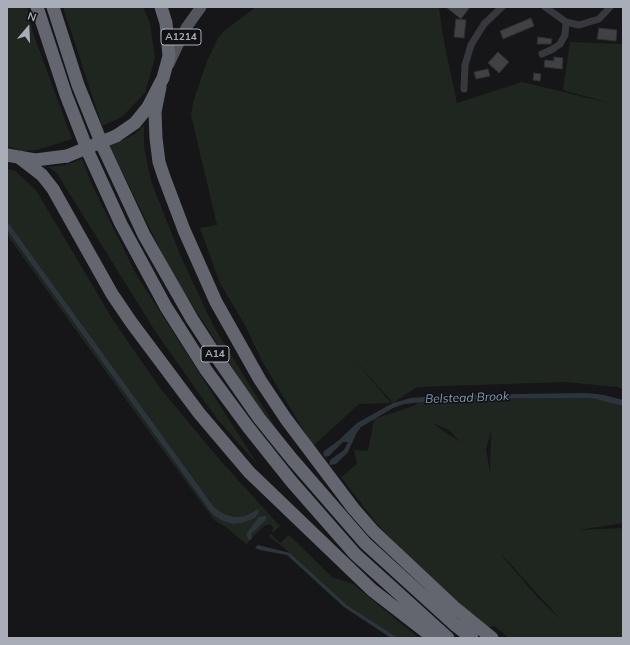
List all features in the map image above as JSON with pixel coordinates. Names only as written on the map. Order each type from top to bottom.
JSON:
[{"type":"highway","name":"A14","points":[[37,7],[72,110],[89,154],[118,217],[149,278],[206,370],[244,422],[291,481],[355,554],[448,638]]},
{"type":"highway","name":"A14","points":[[53,7],[78,85],[103,147],[144,235],[192,319],[216,356],[260,418],[292,459],[365,543],[454,624],[472,638]]},
{"type":"highway","points":[[7,155],[35,160],[67,156],[116,136],[134,123],[148,106],[160,87],[166,70],[169,56],[168,42],[166,23],[161,7]]},
{"type":"highway","name":"A14","points":[[160,87],[155,112],[159,162],[164,177],[184,230],[216,302],[260,380],[286,419],[353,508],[373,531],[454,607],[492,638]]},
{"type":"highway","points":[[20,158],[42,175],[53,189],[112,294],[131,322],[199,413],[249,472],[372,590],[434,638]]},
{"type":"main road","name":"A1214","points":[[166,70],[186,28],[201,7]]},
{"type":"street","points":[[464,89],[465,65],[471,45],[484,24],[502,7]]},
{"type":"street","points":[[544,7],[566,22],[579,24],[599,19],[610,7]]},
{"type":"street","points":[[542,54],[560,44],[565,35],[566,22]]},
{"type":"shaded area","points":[[7,7],[27,7],[33,33],[72,139],[37,150],[21,151],[7,146]]},
{"type":"shaded area","points":[[63,7],[143,7],[150,23],[155,58],[145,93],[122,117],[102,126]]},
{"type":"shaded area","points":[[256,7],[439,7],[443,37],[457,103],[522,82],[613,104],[563,90],[570,42],[623,44],[623,389],[617,387],[564,382],[417,387],[393,403],[353,358],[391,403],[359,404],[313,446],[262,361],[246,327],[220,283],[200,228],[217,225],[191,115],[193,102],[207,61],[218,38],[225,30]]},
{"type":"shaded area","points":[[144,125],[144,147],[151,181],[181,257],[214,327],[278,431],[256,404],[171,272],[110,146],[135,134]]},
{"type":"shaded area","points":[[82,159],[93,187],[136,274],[258,465],[217,419],[155,331],[56,172],[48,167],[65,165]]},
{"type":"shaded area","points":[[7,169],[15,171],[36,190],[113,320],[160,388],[219,459],[280,526],[272,533],[273,527],[270,524],[264,526],[252,538],[251,534],[253,531],[264,522],[246,534],[249,541],[247,545],[226,527],[214,520],[156,441],[7,235],[7,230],[212,514],[241,523],[255,510],[245,516],[235,517],[224,514],[214,507],[7,221]]},
{"type":"shaded area","points":[[596,398],[623,406],[623,523],[579,530],[623,528],[623,638],[509,638],[494,626],[488,628],[412,561],[376,523],[341,477],[357,464],[354,450],[368,451],[374,419],[416,405],[417,402],[450,399]],"holes":[[[432,423],[449,430],[460,442]],[[491,431],[490,472],[486,450]],[[502,556],[561,620],[539,599]]]},
{"type":"shaded area","points":[[271,534],[280,543],[289,535],[332,577],[353,584],[419,638],[398,638],[347,605],[269,536]]},
{"type":"water","points":[[7,221],[214,507],[224,514],[235,517],[245,516],[258,509],[259,512],[255,518],[233,524],[221,520],[212,514],[7,230]]},
{"type":"water","name":"Belstead Brook","points":[[587,393],[604,395],[623,400],[623,406],[592,398],[448,399],[404,404],[393,408],[361,427],[356,434],[348,452],[336,464],[329,465],[330,460],[344,450],[348,442],[343,442],[329,456],[325,457],[323,454],[324,451],[339,440],[357,423],[393,403],[411,398],[448,395]]},
{"type":"water","points":[[266,516],[267,518],[264,522],[251,534],[252,538],[249,541],[246,534],[259,517]]},
{"type":"water","points":[[258,545],[290,553],[347,605],[398,638],[391,638],[344,607],[287,555],[255,548]]},
{"type":"building","points":[[446,7],[470,7],[461,19]]},
{"type":"building","points":[[531,18],[534,26],[503,39],[500,31]]},
{"type":"building","points":[[456,19],[466,20],[464,38],[454,37]]},
{"type":"building","points":[[599,28],[617,30],[616,41],[597,39]]},
{"type":"building","points":[[538,37],[552,39],[551,44],[537,44]]},
{"type":"building","points":[[498,52],[509,62],[499,73],[488,63]]},
{"type":"building","points":[[554,57],[563,58],[562,69],[544,67],[545,60],[554,61]]},
{"type":"building","points":[[488,69],[490,76],[476,79],[474,72]]},
{"type":"building","points":[[534,73],[541,74],[540,81],[533,80]]}]
